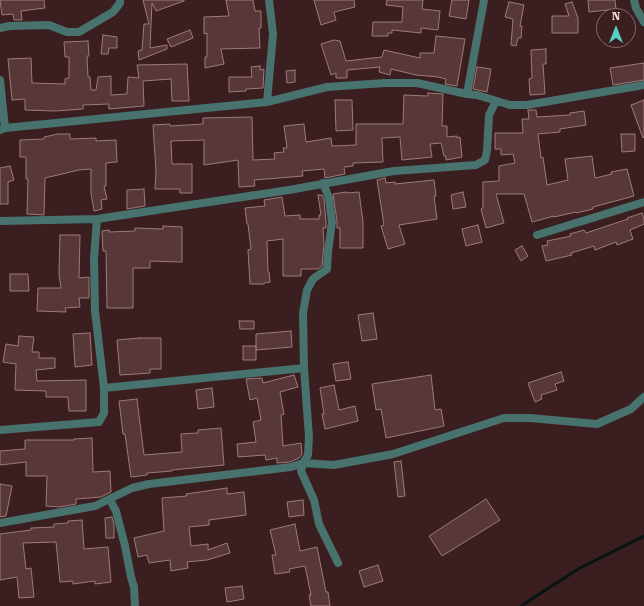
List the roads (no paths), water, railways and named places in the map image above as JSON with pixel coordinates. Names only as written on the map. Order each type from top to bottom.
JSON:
[{"type":"street","points":[[0,28],[50,25],[67,32],[79,32],[113,12],[120,3],[120,0]]},
{"type":"street","points":[[267,102],[273,34],[270,0]]},
{"type":"street","points":[[467,94],[484,0]]},
{"type":"street","points":[[634,0],[636,8],[644,22]]},
{"type":"street","points":[[0,80],[3,129],[267,102],[327,87],[385,83],[417,83],[477,95],[510,105],[527,105],[644,85]]},
{"type":"street","points":[[0,221],[97,219],[289,190],[394,170],[476,165],[485,160],[489,115],[496,101]]},
{"type":"street","points":[[323,183],[329,198],[332,222],[327,269],[313,279],[307,290],[303,313],[308,454],[301,471],[314,500],[319,524],[338,563]]},
{"type":"street","points":[[537,234],[644,202]]},
{"type":"street","points":[[0,430],[99,422],[104,413],[104,388],[95,312],[94,258],[97,219]]},
{"type":"street","points":[[104,388],[304,368]]},
{"type":"street","points":[[0,523],[95,506],[132,488],[149,484],[291,467],[303,463],[334,465],[393,454],[504,418],[530,418],[598,424],[631,409],[644,397]]},
{"type":"street","points":[[110,500],[116,511],[125,546],[134,587],[135,606]]},
{"type":"waterway","points":[[521,606],[578,569],[644,536]]}]
